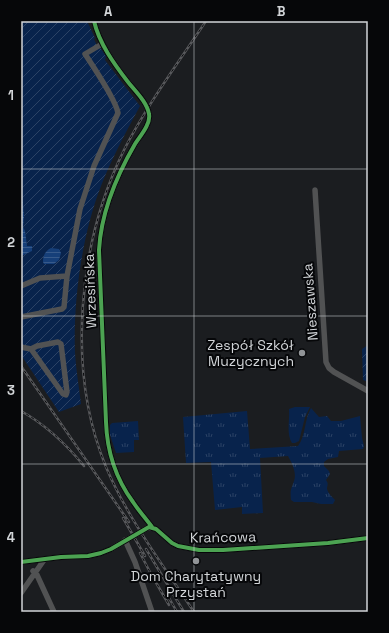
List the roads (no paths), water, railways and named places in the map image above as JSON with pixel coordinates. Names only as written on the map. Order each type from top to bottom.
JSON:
[{"type":"street","name":"Wrzesińska","points":[[94,21],[102,44],[122,74],[146,105],[149,117],[147,124],[129,154],[112,195],[100,241],[99,254],[108,446],[121,481],[133,502],[152,527]]},
{"type":"street","points":[[21,317],[63,308],[67,276],[80,209],[89,177],[118,113],[112,98],[85,54],[102,44]]},
{"type":"street","name":"Nieszawska","points":[[315,190],[326,362],[334,372],[368,391]]},
{"type":"street","points":[[21,286],[40,278],[67,276]]},
{"type":"street","points":[[21,347],[31,349],[37,346],[58,342],[61,344],[66,394],[63,394],[31,349]]},
{"type":"street","points":[[21,562],[61,557],[95,555],[107,551],[147,528],[152,527]]},
{"type":"street","name":"Krańcowa","points":[[152,527],[178,546],[199,550],[223,550],[324,543],[368,538]]},
{"type":"street","points":[[125,540],[135,562],[152,612]]},
{"type":"street","points":[[21,593],[44,560]]},
{"type":"street","points":[[28,562],[54,612]]},
{"type":"railway","points":[[194,612],[135,523],[106,467],[93,429],[85,390],[82,349],[83,307],[88,266],[96,225],[108,186],[133,133],[153,100],[206,21]]},
{"type":"railway","points":[[21,366],[129,522]]},
{"type":"railway","points":[[21,411],[39,422],[70,450],[84,466]]},
{"type":"railway","points":[[123,518],[145,556]]},
{"type":"railway","points":[[146,549],[184,612]]},
{"type":"railway","points":[[140,553],[169,605]]},
{"type":"railway","points":[[169,598],[177,612]]},
{"type":"place","name":"Zespół Szkół Muzycznych","points":[[302,353]]},
{"type":"place","name":"Dom Charytatywny Przystań","points":[[196,561]]}]
